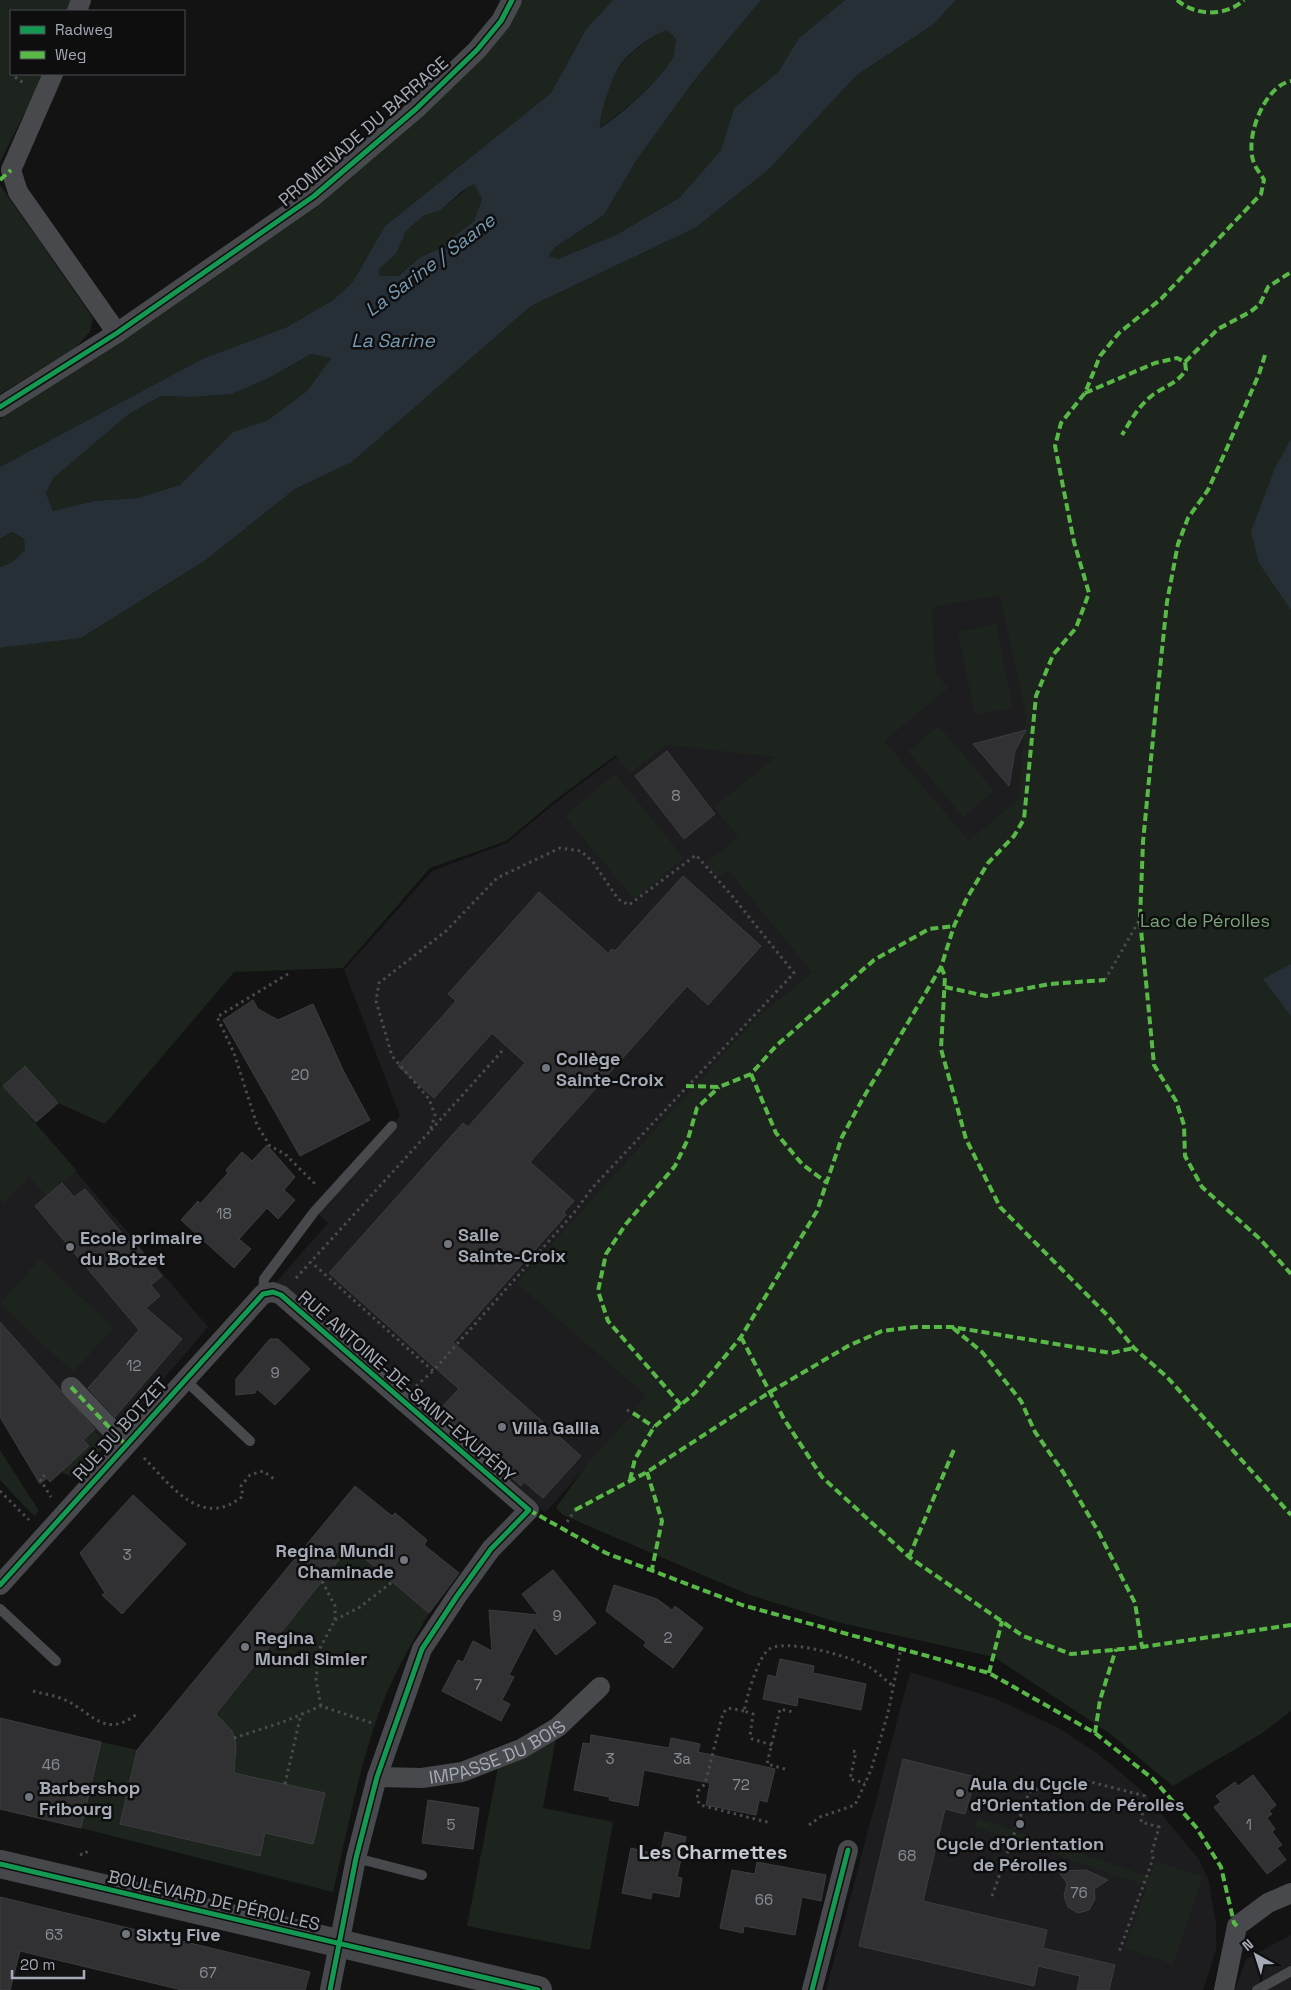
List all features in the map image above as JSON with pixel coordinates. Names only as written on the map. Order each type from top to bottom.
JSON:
[{"type":"main road","name":"BOULEVARD DE PÉROLLES","points":[[0,1864],[538,1990]]},
{"type":"street","name":"PROMENADE DU BARRAGE","points":[[0,407],[117,333],[314,196],[416,109],[477,50],[501,21],[512,0]]},
{"type":"street","points":[[53,75],[11,170],[18,192],[117,333]]},
{"type":"street","name":"RUE ANTOINE-DE-SAINT-EXUPÉRY","points":[[263,1294],[273,1292],[281,1295],[529,1510],[491,1549],[422,1649],[393,1730]]},
{"type":"street","name":"RUE DU BOTZET","points":[[0,1585],[184,1378],[263,1294]]},
{"type":"street","name":"RUE DU BOTZET","points":[[71,1387],[126,1443]]},
{"type":"street","name":"IMPASSE DU BOIS","points":[[377,1777],[422,1778],[462,1772],[521,1749],[558,1727],[600,1687]]},
{"type":"street","points":[[330,1990],[356,1858],[377,1777],[393,1730]]},
{"type":"street","points":[[812,1990],[848,1850]]},
{"type":"street","points":[[1224,1990],[1238,1926],[1268,1903],[1291,1893]]},
{"type":"lane","points":[[263,1294],[264,1279],[314,1212],[392,1126]]},
{"type":"lane","points":[[184,1378],[250,1440]]},
{"type":"lane","points":[[0,1609],[56,1661]]},
{"type":"lane","points":[[356,1858],[422,1875]]},
{"type":"lane","points":[[1257,1990],[1291,1971]]},
{"type":"path","points":[[311,1262],[433,1371],[573,1214],[593,1187],[652,1126],[686,1086],[794,974],[733,897],[696,855],[629,905],[618,899],[594,862],[580,851],[560,848],[496,878],[446,931],[379,983],[376,1001],[387,1042]]},
{"type":"path","points":[[1105,980],[1140,919]]},
{"type":"path","points":[[288,974],[218,1017],[234,1053],[257,1125],[270,1146],[285,1154],[314,1183],[311,1190]]},
{"type":"path","points":[[430,1131],[502,1050]]},
{"type":"path","points":[[628,1410],[632,1413]]},
{"type":"path","points":[[126,1443],[184,1498],[200,1508],[212,1509],[238,1500],[243,1496],[241,1486],[254,1472],[263,1471],[274,1479]]},
{"type":"path","points":[[45,1476],[40,1480],[53,1500]]},
{"type":"path","points":[[0,1491],[23,1515]]},
{"type":"path","points":[[566,1522],[575,1510]]},
{"type":"path","points":[[321,1706],[316,1680],[319,1650],[335,1620],[335,1606],[322,1581]]},
{"type":"path","points":[[335,1620],[360,1606],[392,1582]]},
{"type":"path","points":[[744,1711],[750,1686],[768,1650],[776,1647],[812,1648],[833,1652],[869,1666],[893,1686]]},
{"type":"path","points":[[809,1825],[828,1814],[851,1808],[855,1805],[888,1713],[901,1648]]},
{"type":"path","points":[[33,1691],[64,1700],[93,1720],[112,1724],[125,1723],[138,1712]]},
{"type":"path","points":[[234,1738],[321,1706],[393,1730]]},
{"type":"path","points":[[771,1823],[700,1805],[696,1799],[698,1791],[705,1784],[723,1713],[728,1708],[753,1714],[750,1736],[752,1739],[772,1745]]},
{"type":"path","points":[[785,1768],[767,1764],[780,1709],[793,1712]]},
{"type":"path","points":[[285,1784],[301,1714]]},
{"type":"path","points":[[853,1751],[856,1752],[850,1779],[864,1783]]},
{"type":"path","points":[[992,1896],[1029,1792],[1058,1782],[1086,1782],[1145,1796],[1141,1810],[1141,1822],[1159,1827],[1152,1852],[1153,1859],[1119,1952]]},
{"type":"shaded area","name":"Collège Sainte-Croix","points":[[1002,592],[1029,714],[1021,800],[753,1021],[518,1283],[645,1395],[633,1413],[546,1512],[529,1503],[276,1282],[328,1223],[313,1209],[400,1116],[344,970],[432,871],[507,843],[555,803],[622,753],[929,606]]},
{"type":"shaded area","name":"Ecole primaire du Botzet","points":[[0,1082],[208,1327],[108,1444],[93,1430],[0,1322]]},
{"type":"shaded area","name":"Cycle d'Orientation de Pérolles","points":[[910,1672],[994,1698],[1059,1728],[1101,1756],[1142,1791],[1198,1858],[1208,1878],[1216,1924],[1216,1950],[1203,1990],[826,1990]]},
{"type":"shaded area","points":[[1291,1935],[1291,1990],[1235,1990],[1246,1959]]},
{"type":"green space","points":[[0,0],[73,0],[69,10],[10,10],[10,75],[44,75],[0,162]]},
{"type":"green space","points":[[523,0],[613,0],[586,29],[551,93],[385,226],[352,283],[333,300],[287,327],[202,359],[0,467],[0,419],[122,342],[319,205],[508,27]]},
{"type":"green space","points":[[761,0],[845,0],[799,38],[778,72],[734,108],[721,150],[679,198],[616,235],[558,259],[549,256],[554,248],[604,215],[636,161],[693,82]]},
{"type":"green space","points":[[956,0],[1291,0],[1291,1711],[1264,1732],[1173,1786],[1109,1733],[994,1657],[837,1622],[747,1594],[563,1515],[556,1508],[588,1463],[633,1413],[645,1395],[517,1283],[753,1021],[812,972],[728,870],[718,877],[706,863],[738,837],[714,807],[776,757],[666,745],[630,773],[616,755],[554,801],[506,841],[430,868],[343,968],[234,972],[105,1124],[58,1103],[24,1066],[3,1086],[0,1082],[0,648],[81,638],[206,560],[295,489],[352,462],[531,306],[695,228],[768,170],[857,75],[934,24]],"holes":[[[1000,595],[1026,714],[1019,799],[969,841],[884,741],[948,688],[936,674],[932,607]]]},
{"type":"green space","points":[[667,30],[676,39],[674,55],[669,64],[641,95],[599,128],[606,96],[620,65],[642,45]]},
{"type":"green space","points":[[474,183],[482,199],[474,221],[438,249],[419,258],[397,276],[380,276],[379,269],[396,254],[406,231],[423,216],[441,210]]},
{"type":"green space","points":[[0,185],[93,318],[90,332],[75,348],[0,394]]},
{"type":"green space","points":[[311,354],[331,358],[307,391],[268,420],[233,432],[180,485],[137,498],[94,501],[53,511],[46,493],[52,478],[129,414],[161,396],[191,397],[232,394],[269,378]]},
{"type":"green space","points":[[12,532],[24,539],[25,550],[12,562],[0,567],[0,539]]},
{"type":"green space","points":[[996,624],[1013,708],[975,715],[958,632]]},
{"type":"green space","points":[[939,726],[994,791],[963,817],[908,751]]},
{"type":"green space","points":[[615,774],[684,858],[634,899],[565,816]]},
{"type":"green space","points":[[3,1086],[77,1171],[46,1196],[29,1176],[4,1203],[0,1200],[0,1088]]},
{"type":"green space","points":[[40,1259],[114,1328],[73,1372],[0,1304]]},
{"type":"green space","points":[[93,1430],[108,1444],[75,1478],[60,1472],[89,1446],[83,1440]]},
{"type":"green space","points":[[0,1450],[39,1511],[34,1516],[0,1480]]},
{"type":"green space","points":[[350,1546],[429,1613],[395,1676],[378,1715],[359,1780],[333,1892],[81,1828],[101,1742],[137,1750],[120,1823],[260,1856],[265,1833],[313,1844],[324,1793],[234,1773],[236,1754],[234,1740],[229,1729],[217,1714]]},
{"type":"green space","points":[[558,1727],[543,1808],[613,1822],[590,1950],[467,1926],[500,1757]]},
{"type":"green space","points":[[978,1818],[1150,1877],[1155,1861],[1203,1877],[1173,1964],[1125,1948],[1147,1886],[975,1827]]},
{"type":"water","name":"La Sarine","points":[[613,0],[761,0],[693,82],[636,161],[604,215],[554,248],[549,256],[558,259],[616,235],[679,198],[721,150],[734,108],[778,72],[799,38],[845,0],[956,0],[934,24],[857,75],[768,170],[695,228],[531,306],[352,462],[295,489],[206,560],[81,638],[0,648],[0,567],[12,562],[25,550],[24,539],[12,532],[0,539],[0,467],[202,359],[287,327],[333,300],[352,283],[385,226],[551,93],[586,29]],"holes":[[[667,30],[676,39],[674,55],[669,64],[641,95],[600,128],[601,115],[607,96],[620,65],[642,44]],[[474,184],[482,199],[474,221],[438,249],[419,258],[398,276],[380,276],[379,269],[396,254],[406,231],[423,216],[441,210],[461,192]],[[311,354],[331,358],[307,391],[268,420],[233,432],[180,485],[137,498],[94,501],[53,511],[46,493],[53,478],[129,414],[161,396],[191,397],[232,394],[269,378]]]},
{"type":"water","points":[[1291,439],[1291,610],[1259,563],[1251,531],[1275,468]]},
{"type":"water","name":"Lac de Pérolles","points":[[1291,964],[1291,1016],[1263,979]]},
{"type":"building","points":[[1026,730],[1015,751],[1009,786],[973,744]]},
{"type":"building","points":[[667,751],[715,814],[684,839],[635,776]]},
{"type":"building","points":[[683,876],[761,946],[708,1005],[687,986],[530,1162],[574,1201],[564,1212],[566,1215],[453,1342],[581,1456],[543,1498],[524,1482],[521,1486],[438,1411],[459,1389],[329,1273],[463,1123],[468,1127],[525,1063],[492,1033],[434,1098],[398,1066],[456,1001],[448,994],[539,892],[608,953],[612,949],[615,951]]},
{"type":"building","points":[[253,1000],[258,1009],[278,1020],[313,1004],[344,1072],[370,1120],[300,1156],[223,1020]]},
{"type":"building","points":[[25,1066],[58,1103],[36,1122],[3,1086]]},
{"type":"building","points":[[267,1145],[295,1177],[284,1190],[295,1200],[278,1219],[267,1208],[239,1239],[251,1249],[234,1268],[181,1220],[198,1201],[200,1204],[228,1173],[226,1170],[242,1152],[252,1161]]},
{"type":"building","points":[[62,1183],[74,1197],[85,1189],[131,1244],[134,1242],[162,1276],[151,1285],[160,1296],[146,1308],[182,1339],[115,1417],[88,1388],[139,1330],[35,1206]]},
{"type":"building","points":[[0,1322],[95,1429],[83,1440],[89,1446],[50,1482],[47,1478],[40,1484],[0,1417]]},
{"type":"building","points":[[270,1339],[278,1339],[310,1369],[275,1405],[257,1389],[255,1393],[236,1395],[236,1379]]},
{"type":"building","name":"Regina Mundi Simler","points":[[355,1486],[392,1516],[395,1513],[427,1540],[424,1545],[459,1573],[429,1613],[350,1546],[216,1714],[232,1731],[236,1744],[234,1773],[325,1793],[313,1844],[265,1833],[260,1856],[120,1824],[137,1750]]},
{"type":"building","points":[[133,1495],[186,1544],[122,1614],[102,1595],[105,1593],[80,1553]]},
{"type":"building","points":[[553,1570],[596,1623],[556,1655],[534,1627],[509,1675],[514,1677],[502,1700],[510,1704],[501,1721],[442,1691],[458,1660],[463,1662],[473,1641],[492,1651],[489,1610],[538,1615],[522,1594]]},
{"type":"building","points":[[614,1585],[657,1599],[672,1610],[675,1606],[703,1628],[673,1668],[644,1646],[646,1642],[606,1611]]},
{"type":"building","points":[[780,1659],[814,1666],[813,1673],[866,1684],[861,1710],[798,1697],[797,1706],[763,1699],[768,1675],[776,1677]]},
{"type":"building","points":[[0,1718],[101,1742],[81,1828],[0,1809]]},
{"type":"building","points":[[591,1735],[669,1748],[671,1738],[700,1744],[698,1752],[775,1769],[767,1802],[759,1800],[756,1815],[706,1805],[710,1783],[644,1770],[638,1806],[609,1800],[610,1797],[574,1790],[583,1743],[590,1744]]},
{"type":"building","points":[[903,1759],[976,1777],[965,1814],[945,1809],[923,1901],[1047,1930],[1043,1948],[1115,1965],[1109,1990],[1077,1990],[1080,1976],[1038,1966],[1034,1986],[859,1946]]},
{"type":"building","points":[[1253,1775],[1276,1805],[1269,1811],[1272,1814],[1267,1818],[1275,1829],[1272,1832],[1282,1845],[1277,1848],[1286,1860],[1267,1874],[1214,1807],[1221,1802],[1216,1796],[1235,1782],[1238,1786]]},
{"type":"building","points":[[428,1800],[479,1808],[473,1849],[422,1843]]},
{"type":"building","points":[[665,1832],[686,1837],[677,1877],[682,1878],[679,1897],[652,1892],[651,1899],[622,1893],[631,1848],[660,1855]]},
{"type":"building","points":[[757,1862],[826,1875],[821,1901],[802,1897],[795,1935],[744,1926],[743,1933],[720,1928],[732,1870],[755,1874]]},
{"type":"building","points":[[1086,1870],[1108,1880],[1094,1889],[1095,1899],[1089,1910],[1078,1913],[1068,1907],[1064,1896],[1067,1883],[1058,1871]]},
{"type":"building","points":[[0,1897],[310,1972],[305,1990],[182,1990],[20,1951],[10,1990],[0,1990]]},
{"type":"marked path","points":[[1177,0],[1201,12],[1220,12],[1237,6],[1244,0]]},
{"type":"marked path","points":[[630,1480],[635,1459],[654,1427],[695,1393],[741,1337],[817,1211],[842,1137],[941,967],[954,926],[967,898],[988,863],[1014,836],[1024,819],[1036,696],[1053,655],[1076,628],[1089,593],[1074,542],[1055,446],[1061,423],[1085,393],[1100,356],[1119,333],[1161,299],[1261,194],[1264,180],[1255,165],[1252,153],[1254,128],[1265,103],[1272,93],[1281,85],[1291,81]]},
{"type":"marked path","points":[[0,180],[11,170]]},
{"type":"marked path","points":[[1185,362],[1218,329],[1250,312],[1260,304],[1268,287],[1291,272]]},
{"type":"marked path","points":[[1265,355],[1259,374],[1208,490],[1188,518],[1178,544],[1167,602],[1156,707],[1143,842],[1140,919],[1154,1065],[1176,1101],[1184,1125],[1185,1156],[1202,1187],[1261,1240],[1291,1274]]},
{"type":"marked path","points":[[1085,393],[1155,363],[1177,358],[1185,362],[1186,370],[1183,374],[1144,403],[1122,435]]},
{"type":"marked path","points":[[686,1086],[719,1087],[751,1074],[776,1046],[874,960],[929,929],[954,926]]},
{"type":"marked path","points":[[941,967],[945,976],[941,1049],[966,1139],[1000,1207],[1108,1316],[1134,1348],[1167,1377],[1291,1515]]},
{"type":"marked path","points":[[945,987],[986,996],[1050,984],[1105,980]]},
{"type":"marked path","points":[[751,1074],[776,1133],[802,1164],[827,1183]]},
{"type":"marked path","points":[[681,1405],[608,1321],[598,1291],[606,1254],[626,1224],[675,1166],[688,1139],[697,1108],[719,1087]]},
{"type":"marked path","points":[[575,1510],[647,1472],[770,1392],[848,1346],[882,1331],[915,1327],[952,1327],[1111,1353],[1134,1348]]},
{"type":"marked path","points":[[953,1328],[982,1352],[1021,1401],[1035,1432],[1063,1472],[1098,1531],[1135,1603],[1142,1647]]},
{"type":"marked path","points":[[741,1337],[784,1419],[822,1477],[909,1557],[1023,1636],[1071,1654],[1142,1647],[1291,1625]]},
{"type":"marked path","points":[[71,1387],[125,1444]]},
{"type":"marked path","points":[[633,1413],[654,1427]]},
{"type":"marked path","points":[[909,1557],[955,1447]]},
{"type":"marked path","points":[[647,1472],[662,1521],[652,1569]]},
{"type":"marked path","points":[[529,1510],[606,1553],[742,1605],[989,1673],[1095,1733],[1153,1779],[1196,1827],[1221,1867],[1234,1923],[1237,1926]]},
{"type":"marked path","points":[[989,1673],[1002,1621]]},
{"type":"marked path","points":[[1095,1733],[1100,1700],[1116,1649]]},
{"type":"cycle path","points":[[0,407],[117,333],[314,196],[416,109],[477,50],[501,21],[512,0]]},
{"type":"cycle path","points":[[0,1585],[263,1294],[273,1292],[281,1295],[529,1510],[491,1549],[422,1649],[377,1777],[356,1858],[330,1990]]},
{"type":"cycle path","points":[[812,1990],[848,1850]]},
{"type":"cycle path","points":[[0,1864],[538,1990]]},
{"type":"place","name":"Collège Sainte-Croix","points":[[546,1068]]},
{"type":"place","name":"Salle Sainte-Croix","points":[[448,1244]]},
{"type":"place","name":"Ecole primaire du Botzet","points":[[70,1247]]},
{"type":"place","name":"Villa Gallia","points":[[502,1427]]},
{"type":"place","name":"Regina Mundi Chaminade","points":[[404,1560]]},
{"type":"place","name":"Regina Mundi Simler","points":[[245,1647]]},
{"type":"place","name":"Aula du Cycle d'Orientation de Pérolles","points":[[960,1793]]},
{"type":"place","name":"Barbershop Fribourg","points":[[29,1797]]},
{"type":"place","name":"Cycle d'Orientation de Pérolles","points":[[1020,1824]]},
{"type":"place","name":"Sixty Five","points":[[126,1934]]},
{"type":"district","name":"Les Charmettes","points":[[713,1852]]},
{"type":"water label","name":"La Sarine / Saane","points":[[430,265]]}]
